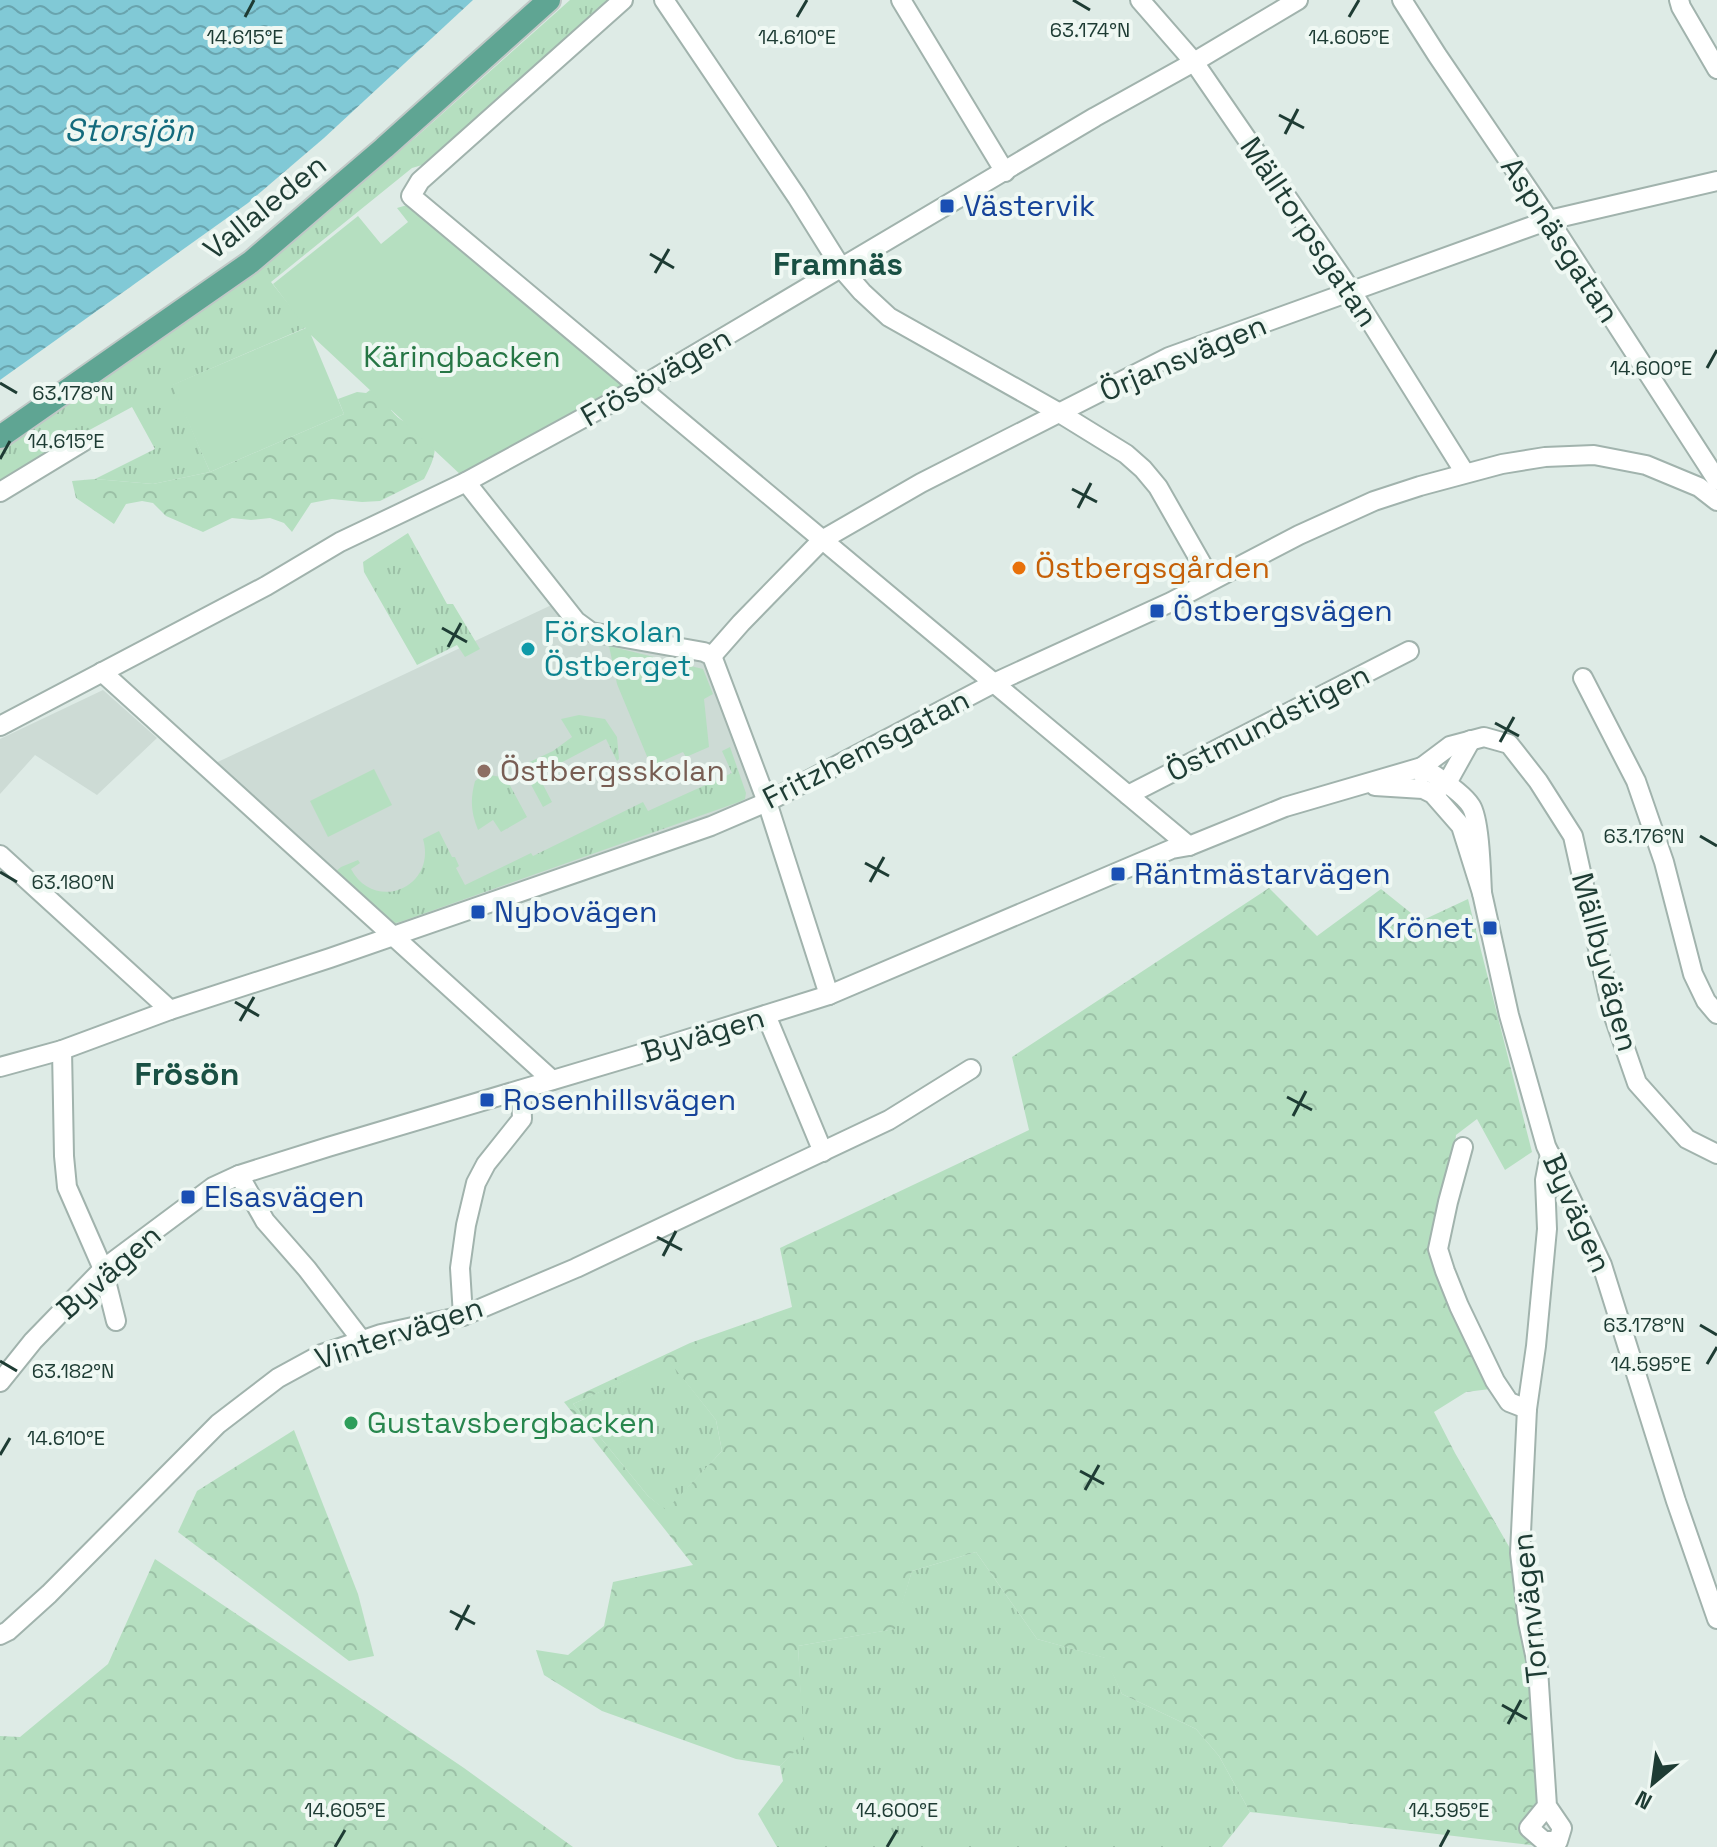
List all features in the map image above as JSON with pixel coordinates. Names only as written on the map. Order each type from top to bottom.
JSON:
[{"type":"main road","name":"Vallaleden","points":[[0,437],[251,262],[549,0]]},
{"type":"street","points":[[623,0],[420,181],[411,196],[1189,846]]},
{"type":"street","points":[[664,0],[842,269],[862,292],[889,317],[1126,454],[1158,487],[1211,580]]},
{"type":"street","points":[[901,0],[1005,172]]},
{"type":"street","name":"Mälltorpsgatan","points":[[1140,0],[1194,62],[1352,292],[1465,473]]},
{"type":"street","name":"Frösövägen","points":[[0,726],[266,586],[340,542],[466,482],[640,387],[1298,0]]},
{"type":"street","name":"Aspnäsgatan","points":[[1402,0],[1717,480]]},
{"type":"street","points":[[1679,0],[1717,69]]},
{"type":"street","name":"Örjansvägen","points":[[712,656],[822,540],[921,483],[1169,357],[1549,220],[1717,181]]},
{"type":"street","points":[[0,492],[84,441]]},
{"type":"street","name":"Fritzhemsgatan","points":[[0,1067],[62,1050],[170,1010],[471,911],[767,802],[994,683],[1171,602],[1299,535],[1374,501],[1502,464],[1545,457],[1594,455],[1646,465],[1699,487],[1717,501]]},
{"type":"street","points":[[466,482],[576,621],[591,632],[712,656],[767,802],[829,995]]},
{"type":"street","name":"Östmundstigen","points":[[1128,795],[1409,651]]},
{"type":"street","points":[[102,672],[552,1080]]},
{"type":"street","points":[[1583,678],[1640,792],[1664,862],[1693,974],[1706,1001],[1717,1014]]},
{"type":"street","name":"Mällbyvägen","points":[[1471,740],[1484,737],[1509,744],[1538,781],[1573,836],[1612,1011],[1637,1083],[1687,1139],[1717,1154]]},
{"type":"street","points":[[1471,740],[1434,789],[1422,767],[1450,746],[1471,740]]},
{"type":"street","name":"Byvägen","points":[[0,1382],[33,1341],[103,1269],[213,1187],[239,1175],[829,995],[1172,849],[1189,846],[1285,807],[1422,767]]},
{"type":"street","name":"Byvägen","points":[[1363,785],[1434,789],[1461,826],[1482,893],[1509,1015],[1550,1154],[1602,1265],[1676,1501],[1717,1619]]},
{"type":"street","points":[[0,855],[170,1010]]},
{"type":"street","points":[[766,1015],[823,1152]]},
{"type":"street","points":[[62,1050],[67,1187],[103,1269],[116,1321]]},
{"type":"street","name":"Vintervägen","points":[[0,1635],[49,1594],[228,1415],[278,1378],[322,1354],[381,1334],[463,1316],[652,1233],[889,1120],[971,1069]]},
{"type":"street","points":[[463,1316],[460,1268],[476,1183],[486,1164],[522,1119],[521,1090]]},
{"type":"street","points":[[1463,1147],[1438,1249],[1459,1306],[1495,1381],[1509,1402],[1527,1409]]},
{"type":"street","name":"Tornvägen","points":[[1547,1806],[1538,1669],[1520,1564],[1527,1409],[1546,1241],[1545,1180],[1550,1154]]},
{"type":"street","points":[[239,1175],[265,1221],[307,1269],[363,1342]]},
{"type":"shaded area","name":"Östbergsskolan","points":[[560,601],[576,621],[704,652],[767,802],[394,936],[207,767]]},
{"type":"shaded area","points":[[103,690],[157,738],[97,795],[35,755],[0,794],[0,739]]},
{"type":"green space","points":[[570,0],[614,0],[429,163],[412,168],[271,282],[307,327],[173,385],[210,472],[153,484],[95,479],[155,449],[132,407],[32,461],[0,482],[0,447],[259,268],[416,137]]},
{"type":"green space","name":"Käringbacken","points":[[414,203],[631,385],[462,476],[311,335],[344,414],[210,472],[172,385],[306,328],[273,284],[358,216],[381,244],[408,222],[397,208]]},
{"type":"green space","points":[[370,390],[396,401],[391,410],[403,421],[426,431],[435,450],[424,479],[380,501],[332,499],[311,503],[292,532],[284,523],[270,518],[232,518],[203,532],[166,516],[153,503],[142,501],[126,504],[114,524],[76,498],[72,481],[95,479],[153,484],[210,472],[344,414],[338,399]]},
{"type":"green space","points":[[408,533],[447,604],[453,604],[480,649],[465,657],[457,645],[417,665],[364,572],[363,562]]},
{"type":"green space","points":[[609,646],[703,669],[713,694],[704,699],[709,747],[686,757],[683,752],[651,766],[617,684]]},
{"type":"green space","points":[[579,715],[605,719],[617,737],[619,759],[617,761],[606,739],[538,775],[552,802],[543,807],[521,766],[553,751],[572,737],[561,719]]},
{"type":"green space","points":[[730,747],[746,793],[745,799],[403,921],[392,924],[334,873],[358,860],[360,863],[351,869],[361,882],[374,890],[388,892],[401,889],[421,871],[425,856],[423,839],[439,831],[452,857],[455,857],[459,866],[456,868],[465,885],[531,853],[533,856],[643,802],[648,811],[732,773],[722,751]]},
{"type":"green space","points":[[374,769],[392,805],[328,837],[310,801]]},
{"type":"green space","points":[[485,774],[506,778],[527,817],[501,832],[493,820],[478,830],[474,817],[472,800],[475,781]]},
{"type":"green space","points":[[1269,888],[1317,936],[1381,889],[1421,921],[1468,899],[1532,1152],[1505,1170],[1477,1119],[1456,1135],[1445,1260],[1490,1389],[1466,1392],[1434,1412],[1515,1557],[1534,1668],[1542,1804],[1539,1846],[1250,1812],[1219,1756],[1196,1729],[1122,1694],[1105,1658],[1037,1639],[976,1552],[912,1571],[895,1629],[798,1646],[804,1742],[780,1766],[736,1759],[602,1711],[544,1675],[536,1650],[568,1655],[604,1626],[613,1582],[693,1565],[564,1402],[690,1343],[792,1307],[780,1248],[1029,1130],[1012,1057]],"holes":[[[669,1361],[716,1420],[722,1451],[666,1510],[648,1496],[573,1404]]]},
{"type":"green space","points":[[669,1360],[716,1420],[722,1451],[666,1511],[648,1496],[573,1404]]},
{"type":"green space","points":[[294,1430],[358,1594],[374,1656],[349,1661],[178,1532],[197,1491]]},
{"type":"green space","points":[[976,1552],[1037,1639],[1106,1658],[1122,1694],[1196,1729],[1219,1756],[1250,1812],[1222,1847],[777,1847],[758,1814],[783,1781],[780,1766],[803,1742],[798,1646],[894,1629],[912,1571]]},
{"type":"green space","points":[[155,1559],[464,1768],[573,1847],[0,1847],[0,1736],[20,1737],[108,1664]]},
{"type":"water","name":"Storsjön","points":[[0,0],[473,0],[324,138],[248,203],[0,380]]},
{"type":"place","name":"Västervik","points":[[947,206]]},
{"type":"place","name":"Östbergsgården","points":[[1019,568]]},
{"type":"place","name":"Östbergsvägen","points":[[1157,611]]},
{"type":"place","name":"Förskolan Östberget","points":[[528,649]]},
{"type":"place","name":"Östbergsskolan","points":[[484,771]]},
{"type":"place","name":"Räntmästarvägen","points":[[1118,874]]},
{"type":"place","name":"Nybovägen","points":[[478,912]]},
{"type":"place","name":"Krönet","points":[[1490,928]]},
{"type":"place","name":"Rosenhillsvägen","points":[[487,1100]]},
{"type":"place","name":"Elsasvägen","points":[[188,1197]]},
{"type":"place","name":"Gustavsbergbacken","points":[[351,1423]]},
{"type":"district","name":"Framnäs","points":[[838,264]]},
{"type":"district","name":"Frösön","points":[[187,1074]]}]
